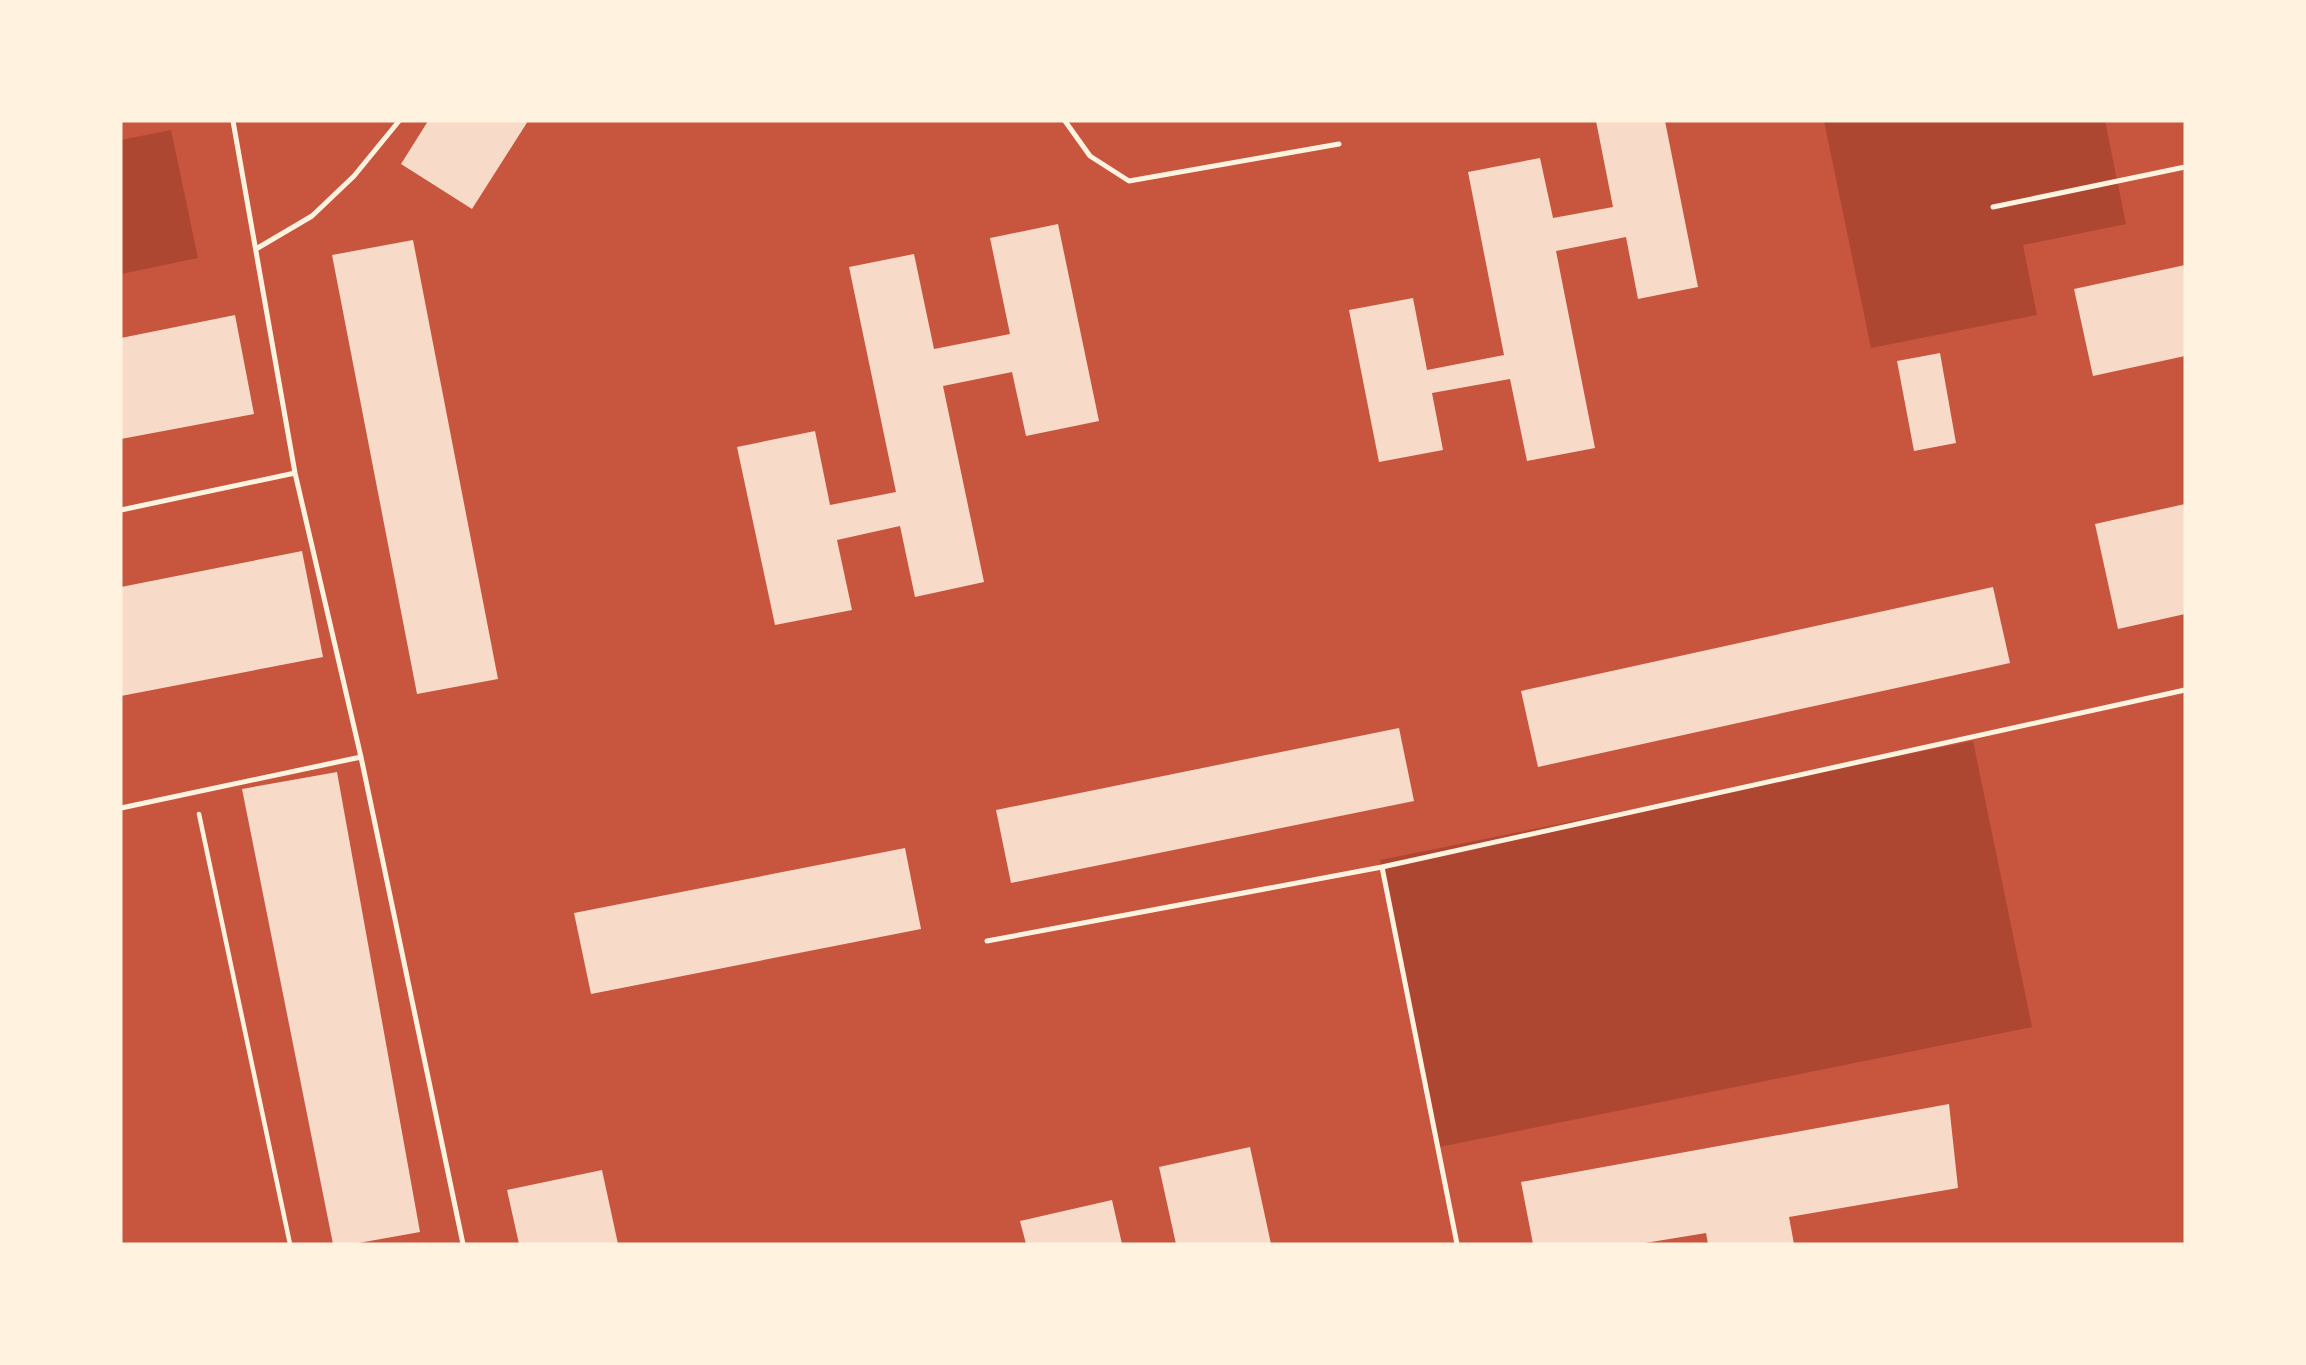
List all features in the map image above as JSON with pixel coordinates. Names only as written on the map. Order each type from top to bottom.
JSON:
[{"type":"lane","points":[[233,121],[295,474],[361,757],[463,1244]]},
{"type":"lane","points":[[256,249],[312,216],[354,176],[400,121]]},
{"type":"lane","points":[[1065,121],[1090,156],[1129,181],[1339,144]]},
{"type":"lane","points":[[1993,207],[2185,167]]},
{"type":"lane","points":[[121,510],[295,474]]},
{"type":"lane","points":[[987,942],[1382,867],[2185,691]]},
{"type":"lane","points":[[121,808],[361,757]]},
{"type":"lane","points":[[1382,867],[1457,1244]]},
{"type":"path","points":[[195,792],[290,1244]]},
{"type":"shaded area","points":[[1824,121],[2105,121],[2126,224],[2023,245],[2037,315],[1871,348]]},
{"type":"shaded area","points":[[171,130],[198,258],[121,274],[121,140]]},
{"type":"shaded area","points":[[1973,741],[2032,1027],[1439,1147],[1380,860]]},
{"type":"building","points":[[428,121],[528,121],[472,209],[401,164]]},
{"type":"building","points":[[1596,121],[1665,121],[1698,287],[1638,299],[1626,237],[1556,251],[1595,448],[1527,461],[1510,379],[1432,393],[1443,450],[1379,462],[1349,310],[1413,298],[1427,370],[1504,355],[1468,172],[1540,158],[1553,218],[1613,207]]},
{"type":"building","points":[[1058,224],[1099,421],[1026,436],[1012,372],[943,386],[984,582],[915,597],[900,526],[837,540],[852,610],[775,625],[737,447],[815,431],[830,505],[896,492],[849,267],[914,254],[934,349],[1010,334],[990,238]]},
{"type":"building","points":[[413,240],[498,679],[417,694],[332,255]]},
{"type":"building","points":[[2185,265],[2185,356],[2093,376],[2074,289]]},
{"type":"building","points":[[235,315],[254,414],[121,439],[121,338]]},
{"type":"building","points":[[1940,353],[1956,443],[1914,451],[1897,361]]},
{"type":"building","points":[[2185,504],[2185,614],[2118,629],[2095,524]]},
{"type":"building","points":[[302,551],[323,657],[121,696],[121,587]]},
{"type":"building","points":[[1993,587],[2010,663],[1538,767],[1521,691]]},
{"type":"building","points":[[1399,728],[1414,801],[1011,883],[996,810]]},
{"type":"building","points":[[337,772],[420,1232],[353,1244],[333,1244],[242,789]]},
{"type":"building","points":[[905,848],[921,929],[591,994],[574,913]]},
{"type":"building","points":[[1949,1104],[1958,1188],[1789,1217],[1794,1244],[1708,1244],[1706,1233],[1639,1244],[1533,1244],[1521,1182]]},
{"type":"building","points":[[1250,1147],[1271,1244],[1176,1244],[1159,1167]]},
{"type":"building","points":[[602,1170],[618,1244],[519,1244],[507,1190]]},
{"type":"building","points":[[1112,1200],[1122,1244],[1026,1244],[1020,1221]]}]
